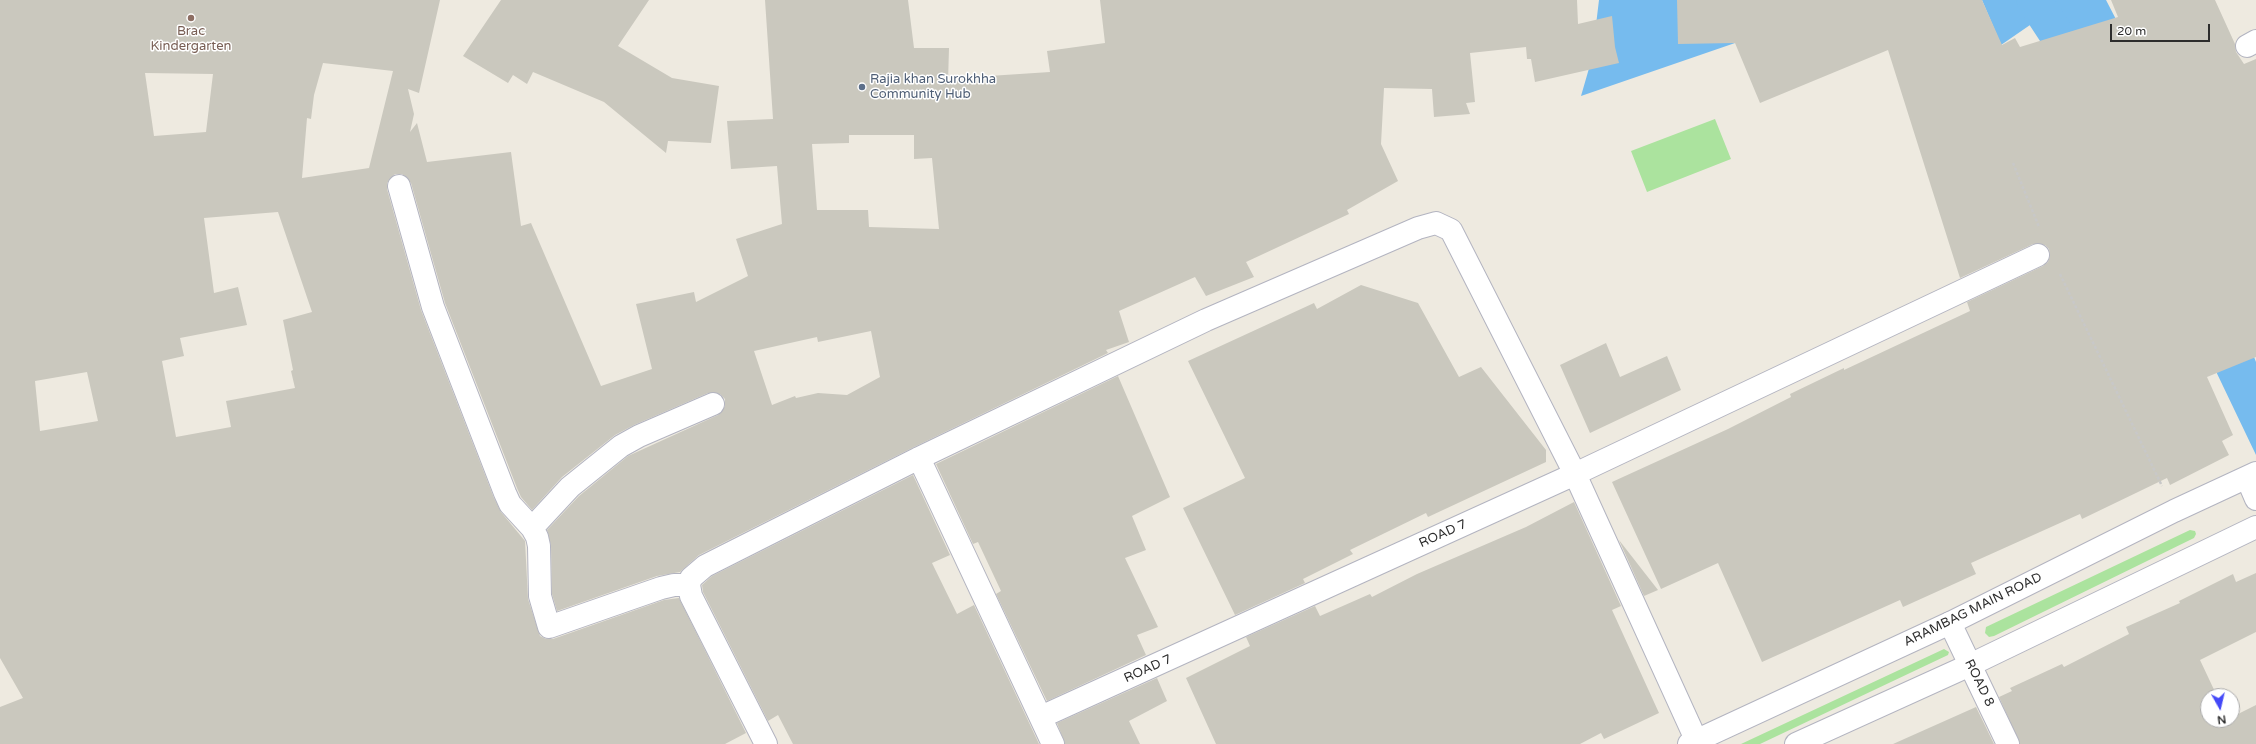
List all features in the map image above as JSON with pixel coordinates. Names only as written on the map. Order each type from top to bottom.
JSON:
[{"type":"street","points":[[399,186],[435,314],[510,504],[532,528],[539,546],[540,596],[549,627],[661,588],[674,585],[689,585]]},
{"type":"street","points":[[766,744],[691,596],[689,585],[691,578],[705,566],[918,458],[1206,320],[1418,228],[1436,223],[1451,230],[1574,474],[1695,743]]},
{"type":"street","name":"ROAD 7","points":[[1041,717],[1574,474],[2038,255]]},
{"type":"street","points":[[532,528],[570,487],[621,446],[639,436],[713,404]]},
{"type":"street","points":[[918,458],[1053,744]]},
{"type":"street","points":[[2251,475],[2256,499]]},
{"type":"street","name":"ARAMBAG MAIN ROAD","points":[[1695,743],[1950,623],[2174,511],[2251,475]]},
{"type":"street","points":[[1796,744],[1970,665],[2256,527]]},
{"type":"street","name":"ROAD 8","points":[[1950,623],[2008,744]]},
{"type":"path","points":[[2012,163],[2040,229]]},
{"type":"path","points":[[2059,272],[2174,511]]},
{"type":"green space","points":[[1715,119],[1731,159],[1647,192],[1631,151]]},
{"type":"green space","points":[[2190,530],[2195,531],[2196,534],[2194,538],[1994,636],[1989,637],[1985,633],[1986,627]]},
{"type":"green space","points":[[1944,649],[1949,652],[1948,655],[1760,744],[1741,744]]},
{"type":"water","points":[[1599,0],[1831,0],[1735,43],[1581,96],[1592,58]]},
{"type":"water","points":[[1982,0],[2106,0],[2135,56],[2256,362],[2256,455],[2200,338],[2077,108],[2046,14],[2001,45]]},
{"type":"building","points":[[0,0],[440,0],[419,93],[408,89],[414,114],[410,132],[417,123],[427,162],[511,152],[521,226],[531,223],[601,386],[652,369],[636,304],[694,292],[696,302],[748,276],[736,239],[782,224],[777,166],[731,169],[727,121],[773,119],[765,0],[908,0],[914,48],[949,48],[948,82],[989,76],[1050,72],[1047,51],[1105,43],[1100,0],[1577,0],[1578,24],[1612,16],[1615,47],[1619,63],[1535,82],[1531,59],[1527,59],[1526,47],[1470,53],[1475,102],[1466,103],[1470,114],[1434,117],[1432,89],[1384,88],[1381,144],[1398,181],[1347,210],[1349,214],[1246,262],[1254,277],[1206,296],[1195,277],[1119,311],[1129,342],[1106,350],[1108,353],[914,447],[699,555],[680,572],[657,576],[557,611],[552,594],[551,546],[547,530],[579,496],[628,456],[718,415],[725,406],[725,399],[720,394],[708,393],[634,425],[615,435],[562,477],[532,510],[521,497],[517,488],[445,303],[411,183],[402,174],[395,174],[387,183],[387,189],[421,310],[494,498],[501,512],[525,541],[528,599],[540,636],[546,639],[553,639],[664,600],[679,598],[746,733],[725,744],[0,744],[0,707],[23,698],[0,658]],"holes":[[[323,63],[393,71],[369,168],[302,178],[307,118],[311,119],[314,95]],[[145,73],[213,74],[206,132],[154,136]],[[849,135],[914,135],[914,159],[932,158],[939,229],[869,227],[868,210],[817,210],[812,144],[849,143]],[[278,212],[312,312],[283,320],[295,388],[226,401],[231,427],[176,437],[162,361],[184,356],[180,338],[247,325],[238,287],[214,293],[204,218]],[[871,331],[880,377],[847,395],[818,393],[796,398],[795,396],[772,405],[754,351],[817,337],[818,342]],[[87,372],[98,421],[40,431],[35,381]]]},
{"type":"building","points":[[501,0],[649,0],[618,46],[672,78],[719,86],[711,143],[668,141],[666,153],[604,102],[533,72],[527,84],[513,75],[508,83],[463,56]]},
{"type":"building","points":[[1677,0],[1982,0],[2002,45],[2015,38],[2020,47],[2118,17],[2111,0],[2215,0],[2235,44],[2236,52],[2244,64],[2256,59],[2256,357],[2207,377],[2233,435],[2222,441],[2229,455],[2170,485],[2167,478],[2082,519],[2080,514],[1971,563],[1976,574],[1903,607],[1900,600],[1762,662],[1718,563],[1661,589],[1612,482],[1728,429],[1791,397],[1790,394],[1844,368],[1844,370],[1970,311],[1967,302],[2043,266],[2048,262],[2050,256],[2049,249],[2045,245],[2033,244],[1960,278],[1888,50],[1760,103],[1735,43],[1678,44]]},
{"type":"building","points":[[1361,285],[1418,303],[1459,377],[1481,367],[1546,450],[1546,462],[1428,517],[1426,513],[1350,550],[1353,554],[1303,579],[1305,583],[1235,615],[1183,508],[1245,478],[1188,361],[1314,303],[1317,309]]},
{"type":"building","points":[[1606,343],[1620,377],[1667,356],[1681,390],[1590,433],[1560,365]]},
{"type":"building","points":[[1118,376],[1170,497],[1132,516],[1146,550],[1125,558],[1158,627],[1137,635],[1146,655],[1047,701],[996,594],[1001,591],[978,542],[973,544],[936,464]]},
{"type":"building","points":[[913,475],[950,555],[932,563],[957,614],[974,605],[1039,744],[793,744],[778,715],[768,721],[703,592],[702,585],[712,576]]},
{"type":"building","points":[[1574,502],[1621,606],[1612,610],[1659,713],[1604,739],[1601,733],[1580,744],[1216,744],[1186,678],[1250,646],[1246,637],[1315,606],[1320,616],[1370,594],[1372,597],[1417,574],[1526,527]]},
{"type":"building","points":[[1619,540],[1658,590],[1644,596]]},
{"type":"building","points":[[2256,573],[2256,632],[2200,660],[2213,688],[2200,688],[2200,728],[2240,728],[2240,713],[2256,705],[2256,744],[2020,744],[1999,697],[2012,691],[2010,688],[2062,664],[2064,667],[2129,634],[2126,627],[2180,603],[2179,601],[2233,574],[2236,582]]},
{"type":"building","points":[[1157,678],[1167,701],[1129,721],[1140,744],[1065,744],[1057,723]]},
{"type":"building","points":[[1976,707],[1994,744],[1893,744]]},
{"type":"waterway","points":[[2034,0],[2074,61]]},
{"type":"place","name":"Brac Kindergarten","points":[[191,18]]},
{"type":"place","name":"Rajia khan Surokhha Community Hub","points":[[862,87]]}]
